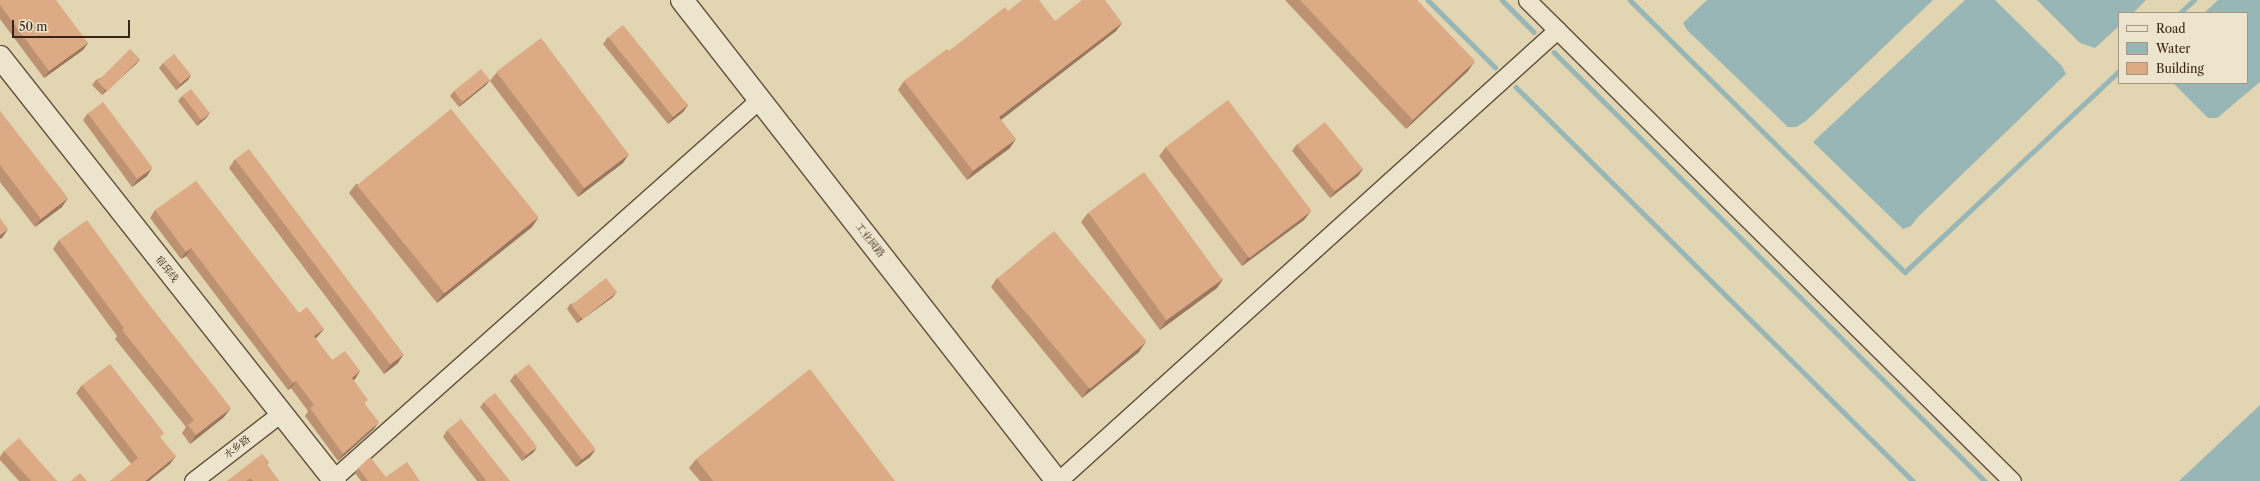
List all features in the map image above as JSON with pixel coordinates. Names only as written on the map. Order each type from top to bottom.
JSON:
[{"type":"street","name":"工业园路","points":[[682,0],[1058,481]]},
{"type":"street","points":[[1527,0],[2012,481]]},
{"type":"street","points":[[1058,481],[1557,30]]},
{"type":"street","name":"宿邳线","points":[[0,56],[334,480]]},
{"type":"street","points":[[334,480],[760,98]]},
{"type":"street","name":"水乡路","points":[[193,481],[281,413]]},
{"type":"water","points":[[1707,0],[1933,0],[1806,121],[1796,127],[1788,127],[1687,30],[1683,23]]},
{"type":"water","points":[[1965,0],[1995,0],[2062,66],[2066,74],[1918,217],[1911,226],[1903,229],[1813,142]]},
{"type":"water","points":[[2037,0],[2146,0],[2134,12],[2118,12],[2118,27],[2095,48],[2080,43]]},
{"type":"water","points":[[2218,0],[2260,0],[2260,82],[2217,118],[2208,118],[2174,84],[2248,84],[2248,12],[2205,12]]},
{"type":"water","points":[[2260,405],[2260,481],[2179,481]]},
{"type":"building","points":[[0,0],[56,0],[88,43],[49,71],[0,5]]},
{"type":"building","points":[[1022,0],[1039,0],[1055,21],[1082,0],[1105,0],[1122,23],[999,117],[1016,139],[973,171],[904,81],[947,49],[949,51],[1005,7],[1008,11]]},
{"type":"building","points":[[1300,0],[1417,0],[1475,61],[1413,120]]},
{"type":"building","points":[[623,25],[688,105],[673,117],[608,37]]},
{"type":"building","points":[[541,38],[629,155],[584,188],[496,72]]},
{"type":"building","points":[[130,49],[140,59],[107,91],[97,82]]},
{"type":"building","points":[[174,54],[191,75],[180,84],[163,63]]},
{"type":"building","points":[[481,69],[490,80],[463,102],[454,91]]},
{"type":"building","points":[[191,89],[210,113],[201,120],[182,96]]},
{"type":"building","points":[[1228,100],[1312,211],[1249,258],[1166,147]]},
{"type":"building","points":[[103,102],[152,167],[137,179],[88,113]]},
{"type":"building","points":[[451,109],[538,217],[444,293],[357,185]]},
{"type":"building","points":[[0,111],[68,198],[41,219],[0,165]]},
{"type":"building","points":[[1325,122],[1363,169],[1335,191],[1297,145]]},
{"type":"building","points":[[249,149],[404,354],[390,364],[235,159]]},
{"type":"building","points":[[1144,172],[1222,280],[1166,320],[1088,213]]},
{"type":"building","points":[[196,181],[299,313],[307,307],[324,329],[314,336],[332,360],[345,351],[360,371],[352,378],[368,400],[364,403],[379,422],[343,454],[310,408],[314,405],[296,381],[293,383],[191,248],[186,252],[155,210]]},
{"type":"building","points":[[0,218],[8,229],[0,235]]},
{"type":"building","points":[[87,220],[144,298],[231,408],[196,435],[188,425],[194,420],[122,330],[124,328],[59,240]]},
{"type":"building","points":[[1054,231],[1147,341],[1090,389],[997,279]]},
{"type":"building","points":[[606,278],[617,292],[582,319],[571,305]]},
{"type":"building","points":[[110,364],[164,433],[160,437],[176,456],[145,481],[110,481],[138,458],[82,385]]},
{"type":"building","points":[[529,364],[595,449],[582,460],[516,374]]},
{"type":"building","points":[[810,369],[895,481],[713,481],[696,459]]},
{"type":"building","points":[[495,393],[537,447],[526,455],[484,402]]},
{"type":"building","points":[[461,419],[510,481],[485,481],[486,480],[447,430]]},
{"type":"building","points":[[19,438],[57,481],[31,481],[4,451]]},
{"type":"building","points":[[262,454],[269,462],[266,464],[279,481],[253,481],[251,478],[246,481],[227,481]]},
{"type":"building","points":[[370,457],[386,477],[407,462],[420,481],[368,481],[358,468]]},
{"type":"building","points":[[80,473],[87,481],[71,481]]},
{"type":"waterway","points":[[1428,0],[1495,67]]},
{"type":"waterway","points":[[1502,0],[1534,32]]},
{"type":"waterway","points":[[1630,0],[1905,272],[2118,72]]},
{"type":"waterway","points":[[2181,12],[2194,0]]},
{"type":"waterway","points":[[1554,52],[1985,481]]},
{"type":"waterway","points":[[1516,87],[1913,481]]}]
